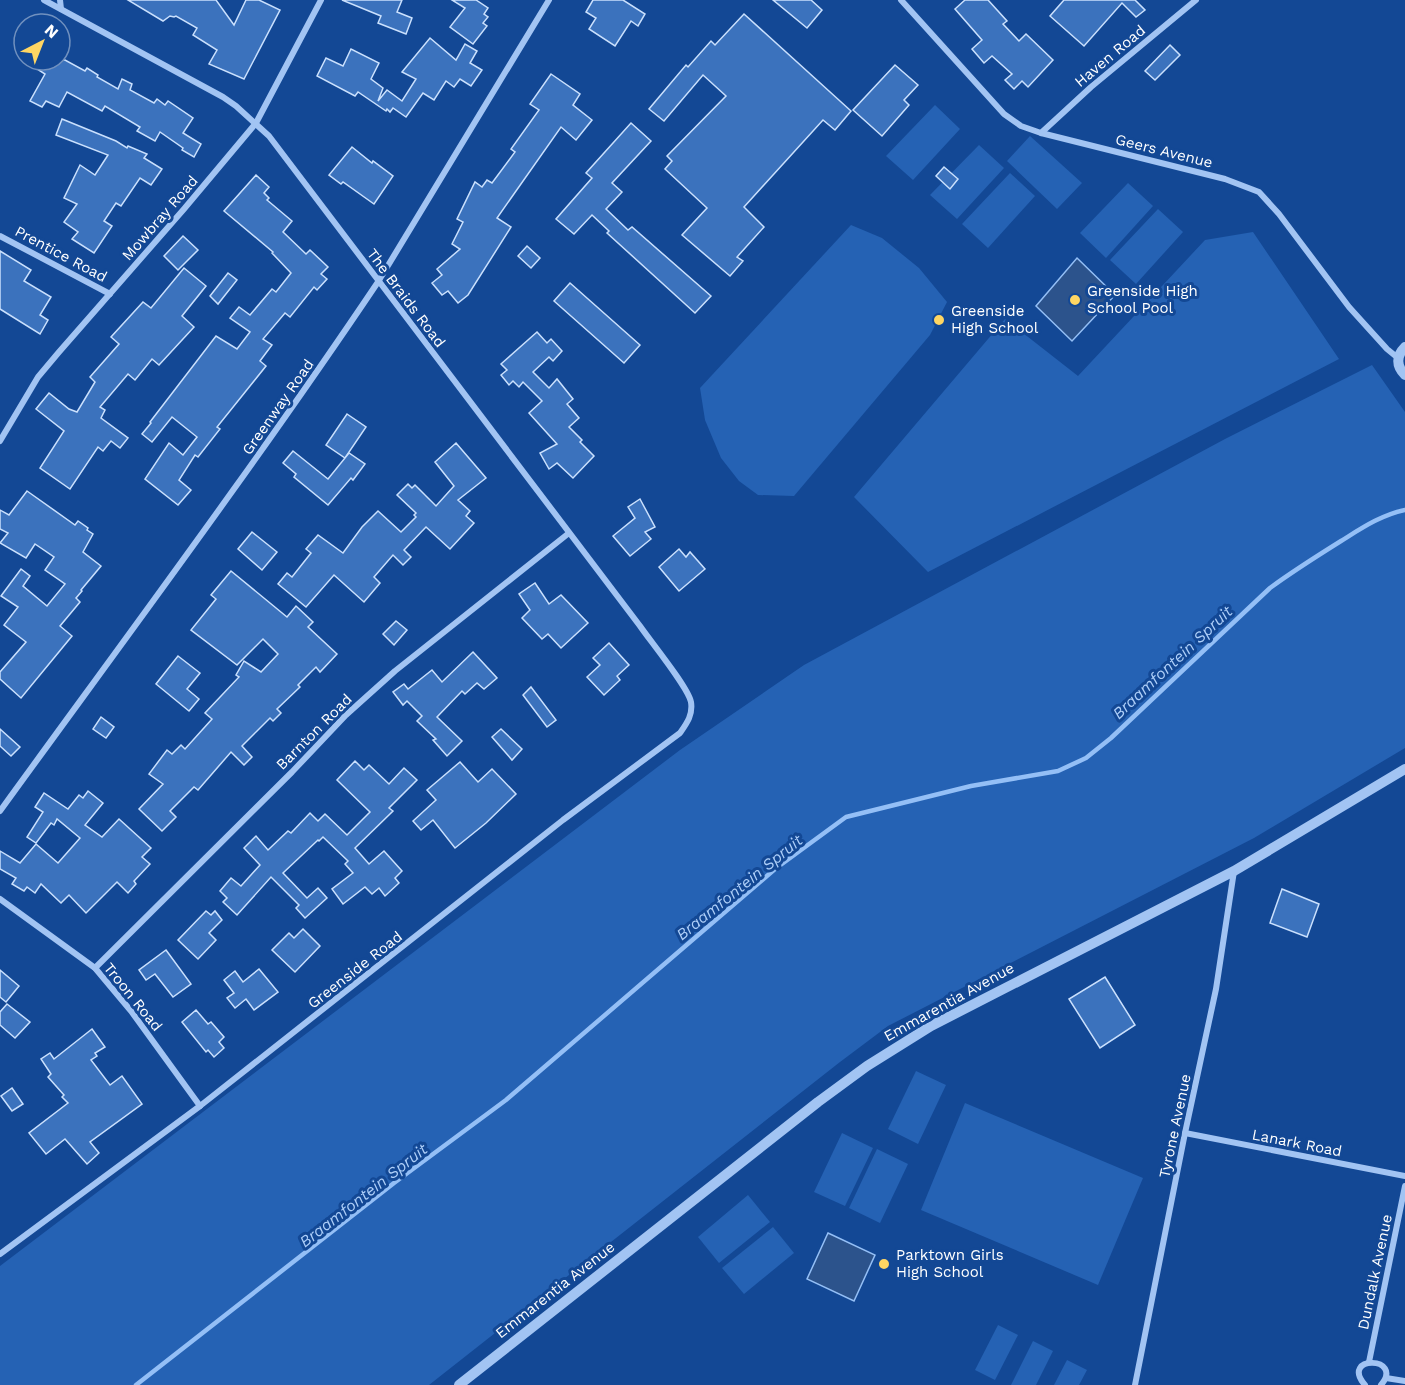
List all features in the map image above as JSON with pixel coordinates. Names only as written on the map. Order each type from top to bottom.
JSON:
[{"type":"street","name":"The Braids Road","points":[[44,0],[223,97],[256,123],[286,158],[683,686]]},
{"type":"street","points":[[60,0],[61,9]]},
{"type":"street","name":"Mowbray Road","points":[[0,441],[38,377],[256,123],[321,0]]},
{"type":"street","name":"Greenway Road","points":[[0,811],[269,441],[378,282],[549,0]]},
{"type":"street","name":"Geers Avenue","points":[[902,0],[1005,114],[1021,126],[1225,179],[1259,192],[1279,214],[1349,307],[1398,358]]},
{"type":"street","name":"Haven Road","points":[[1041,133],[1091,87],[1196,0]]},
{"type":"street","name":"Prentice Road","points":[[0,236],[110,294]]},
{"type":"street","points":[[1405,347],[1398,358],[1399,367],[1405,375]]},
{"type":"street","name":"Barnton Road","points":[[95,968],[292,772],[346,715],[395,671],[569,533]]},
{"type":"street","name":"Greenside Road","points":[[0,1254],[200,1106],[563,820],[680,733],[688,722],[691,712],[689,697],[683,686]]},
{"type":"street","name":"Emmarentia Avenue","points":[[459,1385],[867,1066],[931,1026],[1234,871],[1405,769]]},
{"type":"street","name":"Tyrone Avenue","points":[[1136,1385],[1185,1133],[1216,989],[1234,871]]},
{"type":"street","name":"Troon Road","points":[[0,899],[95,968],[131,1011],[200,1106]]},
{"type":"street","name":"Lanark Road","points":[[1185,1133],[1405,1176]]},
{"type":"street","name":"Dundalk Avenue","points":[[1365,1385],[1361,1381],[1360,1370],[1369,1362],[1405,1186]]},
{"type":"street","points":[[1369,1362],[1380,1363],[1386,1372],[1381,1385]]},
{"type":"street","points":[[1386,1377],[1405,1381]]},
{"type":"shaded area","points":[[935,105],[960,129],[913,180],[886,156]]},
{"type":"shaded area","points":[[1030,136],[1082,183],[1057,209],[1007,161]]},
{"type":"shaded area","points":[[979,145],[1004,168],[957,219],[930,195]]},
{"type":"shaded area","points":[[1010,173],[1035,196],[988,248],[962,224]]},
{"type":"shaded area","points":[[1128,183],[1153,206],[1106,258],[1080,233]]},
{"type":"shaded area","points":[[1158,209],[1183,232],[1136,284],[1110,260]]},
{"type":"shaded area","points":[[851,225],[882,238],[919,268],[947,302],[930,335],[794,496],[758,495],[739,481],[721,458],[705,420],[700,388]]},
{"type":"shaded area","points":[[1253,232],[1339,359],[928,572],[854,497],[1005,319],[1078,376],[1205,240]]},
{"type":"shaded area","name":"Greenside High School Pool","points":[[1077,258],[1115,295],[1072,341],[1036,306]]},
{"type":"shaded area","points":[[1372,365],[1405,412],[1405,748],[1254,838],[888,1026],[429,1385],[0,1385],[0,1266],[680,750],[804,665],[1225,439]]},
{"type":"shaded area","points":[[916,1071],[946,1085],[918,1144],[888,1129]]},
{"type":"shaded area","points":[[965,1103],[1143,1178],[1098,1285],[921,1210]]},
{"type":"shaded area","points":[[842,1133],[873,1148],[845,1206],[814,1192]]},
{"type":"shaded area","points":[[877,1149],[908,1164],[880,1223],[849,1208]]},
{"type":"shaded area","points":[[748,1195],[770,1222],[719,1263],[698,1237]]},
{"type":"shaded area","points":[[773,1227],[794,1253],[744,1294],[722,1268]]},
{"type":"shaded area","points":[[828,1233],[875,1255],[854,1301],[807,1279]]},
{"type":"shaded area","points":[[998,1325],[1018,1335],[995,1380],[975,1370]]},
{"type":"shaded area","points":[[1033,1341],[1053,1351],[1036,1385],[1011,1385]]},
{"type":"shaded area","points":[[1067,1360],[1087,1370],[1079,1385],[1054,1385]]},
{"type":"building","points":[[128,0],[216,0],[234,25],[246,0],[259,0],[280,10],[244,79],[209,64],[217,50],[193,35],[197,28],[176,16],[170,16],[163,21]]},
{"type":"building","points":[[342,0],[402,0],[397,12],[412,18],[406,34],[378,23],[381,16]]},
{"type":"building","points":[[452,0],[476,0],[488,8],[484,14],[488,17],[483,23],[487,26],[473,44],[450,27],[465,8]]},
{"type":"building","points":[[593,0],[623,0],[645,14],[638,26],[631,21],[615,46],[589,29],[596,18],[586,12]]},
{"type":"building","points":[[773,0],[811,0],[822,10],[807,28]]},
{"type":"building","points":[[965,0],[988,0],[1007,21],[1003,24],[1019,41],[1026,34],[1053,60],[1028,87],[1022,81],[1014,89],[1005,80],[1012,74],[992,56],[984,63],[972,49],[982,40],[955,9]]},
{"type":"building","points":[[1064,0],[1135,0],[1145,10],[1136,17],[1122,3],[1084,46],[1050,16]]},
{"type":"building","points":[[744,14],[851,111],[835,130],[823,120],[744,207],[764,227],[737,257],[743,261],[730,276],[682,235],[707,208],[665,169],[672,161],[667,156],[726,96],[703,75],[664,121],[649,109],[686,65],[688,67],[711,41],[715,45]]},
{"type":"building","points":[[430,38],[456,60],[465,44],[477,51],[470,63],[482,70],[471,86],[460,79],[454,87],[446,81],[434,100],[423,93],[406,117],[393,108],[390,112],[387,109],[386,111],[358,92],[355,96],[317,76],[326,58],[343,66],[351,49],[379,63],[371,79],[383,88],[378,101],[387,90],[402,101],[416,79],[402,72]]},
{"type":"building","points":[[1170,45],[1180,55],[1155,80],[1145,71]]},
{"type":"building","points":[[72,64],[85,71],[87,68],[98,75],[97,77],[118,89],[122,79],[132,84],[130,90],[154,103],[157,99],[165,105],[168,101],[193,118],[183,133],[201,144],[194,157],[160,132],[155,141],[137,131],[140,127],[105,106],[102,111],[67,92],[59,107],[46,101],[42,107],[30,101],[45,74],[42,72],[72,72]]},
{"type":"building","points":[[895,65],[918,85],[904,100],[909,105],[882,136],[853,110]]},
{"type":"building","points":[[551,74],[580,94],[573,105],[592,120],[576,140],[561,127],[497,218],[511,227],[468,295],[458,303],[448,291],[442,295],[432,283],[442,275],[437,269],[460,249],[452,244],[463,222],[457,219],[475,182],[482,187],[487,180],[492,183],[515,152],[511,149],[539,110],[530,104]]},
{"type":"building","points":[[62,119],[116,141],[127,148],[128,146],[147,154],[144,158],[162,169],[151,185],[140,178],[121,206],[116,203],[104,221],[112,226],[94,253],[72,239],[78,232],[64,222],[77,204],[64,198],[80,165],[95,175],[108,155],[56,135]]},
{"type":"building","points":[[631,123],[651,141],[612,183],[622,192],[606,209],[628,230],[632,227],[711,296],[695,313],[607,233],[609,231],[592,215],[574,234],[556,219],[592,178],[586,173]]},
{"type":"building","points":[[352,147],[393,176],[374,204],[329,175]]},
{"type":"building","points":[[944,167],[958,179],[950,189],[936,176]]},
{"type":"building","points":[[256,175],[269,187],[264,193],[269,198],[267,200],[292,221],[283,232],[306,254],[310,250],[328,267],[321,274],[327,279],[317,290],[314,287],[290,317],[285,313],[263,339],[272,345],[260,361],[266,366],[217,427],[220,429],[198,457],[195,455],[179,480],[191,490],[178,505],[145,479],[169,443],[183,455],[197,437],[172,417],[152,442],[142,434],[216,336],[237,349],[250,332],[230,318],[239,307],[250,315],[272,289],[276,292],[291,273],[273,252],[224,211]]},
{"type":"building","points":[[183,236],[198,250],[178,270],[164,256]]},
{"type":"building","points":[[527,246],[540,258],[531,268],[518,256]]},
{"type":"building","points":[[0,251],[31,270],[24,281],[51,297],[40,315],[48,320],[40,334],[0,309]]},
{"type":"building","points":[[184,268],[206,286],[182,316],[194,327],[159,365],[152,359],[135,380],[128,374],[100,407],[105,410],[101,418],[128,438],[120,448],[111,441],[103,451],[98,447],[70,489],[40,468],[64,431],[36,409],[49,393],[69,409],[77,412],[95,382],[90,377],[119,344],[111,337],[143,302],[151,308]]},
{"type":"building","points":[[228,273],[237,280],[218,304],[210,296]]},
{"type":"building","points":[[570,283],[640,345],[624,363],[554,301]]},
{"type":"building","points":[[537,332],[547,343],[551,339],[562,351],[553,361],[549,357],[533,372],[549,388],[557,379],[573,399],[567,404],[579,418],[569,427],[594,456],[573,478],[557,463],[549,469],[540,453],[557,444],[529,413],[542,401],[523,382],[519,387],[513,381],[509,385],[501,375],[507,370],[501,364]]},
{"type":"building","points":[[347,414],[366,427],[345,458],[326,445]]},
{"type":"building","points":[[456,443],[486,478],[458,500],[470,511],[466,516],[474,523],[450,549],[426,527],[404,550],[411,557],[403,565],[393,555],[374,577],[380,583],[364,602],[334,575],[306,607],[278,584],[287,573],[292,577],[311,553],[306,549],[318,535],[343,553],[362,527],[378,511],[401,532],[416,517],[414,515],[416,513],[397,495],[408,484],[412,488],[415,485],[436,506],[454,486],[435,462]]},
{"type":"building","points":[[293,451],[328,479],[349,453],[365,464],[353,480],[351,478],[328,505],[294,477],[296,474],[283,463]]},
{"type":"building","points":[[27,491],[75,525],[78,521],[88,528],[87,530],[93,534],[83,552],[101,566],[76,598],[80,602],[60,626],[72,636],[21,698],[0,679],[0,672],[26,642],[4,625],[18,607],[1,596],[21,569],[30,576],[23,586],[47,606],[65,584],[45,570],[54,557],[35,544],[26,558],[0,543],[8,533],[0,529],[0,510],[9,515]]},
{"type":"building","points":[[640,499],[655,527],[645,532],[651,539],[630,556],[613,536],[635,518],[628,507]]},
{"type":"building","points":[[252,532],[277,552],[262,570],[238,549]]},
{"type":"building","points":[[679,549],[686,557],[690,552],[705,569],[679,591],[659,567]]},
{"type":"building","points":[[231,571],[287,617],[296,606],[313,622],[308,627],[337,654],[320,672],[316,667],[298,685],[300,687],[277,709],[281,713],[273,721],[270,718],[242,746],[252,757],[244,765],[231,752],[198,790],[194,787],[170,811],[176,817],[162,831],[139,809],[163,784],[149,774],[167,750],[172,754],[181,745],[185,749],[212,719],[205,713],[239,677],[236,675],[244,661],[261,672],[278,654],[263,639],[237,665],[191,630],[216,599],[211,595]]},
{"type":"building","points":[[535,583],[549,604],[561,595],[588,623],[561,648],[548,634],[542,639],[522,618],[530,610],[519,594]]},
{"type":"building","points":[[396,621],[407,630],[394,645],[383,634]]},
{"type":"building","points":[[609,643],[629,665],[617,676],[620,680],[604,695],[587,677],[600,665],[593,658]]},
{"type":"building","points":[[473,652],[497,678],[484,689],[477,683],[465,694],[462,691],[437,717],[462,741],[447,756],[433,740],[436,739],[417,721],[422,716],[407,701],[403,705],[393,692],[404,684],[408,689],[432,670],[442,682]]},
{"type":"building","points":[[178,656],[200,673],[187,689],[199,699],[189,711],[156,684]]},
{"type":"building","points":[[531,687],[556,720],[547,727],[523,695]]},
{"type":"building","points":[[101,717],[114,727],[106,738],[93,729]]},
{"type":"building","points":[[0,729],[20,747],[11,756],[0,746]]},
{"type":"building","points":[[501,729],[522,749],[512,760],[492,737]]},
{"type":"building","points":[[355,761],[364,770],[369,765],[389,784],[404,768],[417,780],[389,808],[393,811],[355,848],[369,864],[384,851],[402,871],[395,878],[399,883],[385,896],[379,888],[372,894],[365,887],[343,904],[332,889],[353,873],[345,864],[348,861],[323,837],[283,873],[307,898],[318,888],[327,898],[305,918],[296,908],[299,905],[271,877],[237,915],[223,902],[227,898],[220,891],[231,878],[241,886],[260,865],[244,848],[256,836],[268,850],[288,831],[291,833],[310,813],[318,821],[325,814],[347,835],[370,812],[337,780]]},
{"type":"building","points":[[460,762],[478,782],[492,769],[516,794],[486,823],[455,848],[433,820],[421,830],[413,821],[436,800],[427,790]]},
{"type":"building","points":[[88,791],[103,803],[85,825],[102,837],[119,819],[151,848],[142,857],[150,864],[134,881],[136,884],[128,893],[117,882],[86,913],[69,895],[61,903],[41,884],[35,893],[27,887],[24,891],[12,884],[16,878],[0,869],[0,851],[20,863],[36,844],[58,863],[80,838],[57,819],[54,825],[51,823],[36,843],[27,837],[43,812],[35,807],[44,793],[68,809],[79,795],[83,798]]},
{"type":"building","points":[[1282,889],[1319,904],[1307,937],[1270,923]]},
{"type":"building","points":[[206,911],[211,915],[215,911],[222,920],[209,933],[216,940],[198,959],[178,940]]},
{"type":"building","points":[[303,929],[320,946],[295,972],[272,950],[289,933],[294,938]]},
{"type":"building","points":[[166,950],[191,984],[173,997],[155,974],[146,980],[139,970]]},
{"type":"building","points":[[259,969],[278,992],[254,1010],[246,999],[235,1008],[227,998],[234,993],[224,980],[235,971],[243,982]]},
{"type":"building","points":[[0,970],[19,986],[6,1002],[0,997]]},
{"type":"building","points":[[1105,977],[1135,1025],[1100,1048],[1069,999]]},
{"type":"building","points":[[7,1004],[30,1022],[15,1038],[0,1025],[0,1012]]},
{"type":"building","points":[[196,1010],[224,1037],[219,1042],[224,1048],[214,1057],[208,1050],[206,1052],[182,1022]]},
{"type":"building","points":[[92,1029],[105,1047],[95,1053],[97,1056],[91,1060],[110,1085],[122,1076],[142,1104],[90,1142],[99,1153],[87,1164],[65,1139],[46,1154],[29,1133],[68,1103],[48,1077],[51,1074],[41,1059],[50,1053],[54,1059]]},
{"type":"building","points":[[12,1088],[23,1104],[12,1111],[1,1096]]},
{"type":"waterway","name":"Braamfontein Spruit","points":[[136,1385],[394,1183],[506,1100],[775,869],[846,817],[971,786],[1058,771],[1086,758],[1111,738],[1270,588],[1364,527],[1388,515],[1405,510]]},
{"type":"place","name":"Greenside High School Pool","points":[[1075,300]]},
{"type":"place","name":"Greenside High School","points":[[939,320]]},
{"type":"place","name":"Parktown Girls High School","points":[[884,1264]]}]
